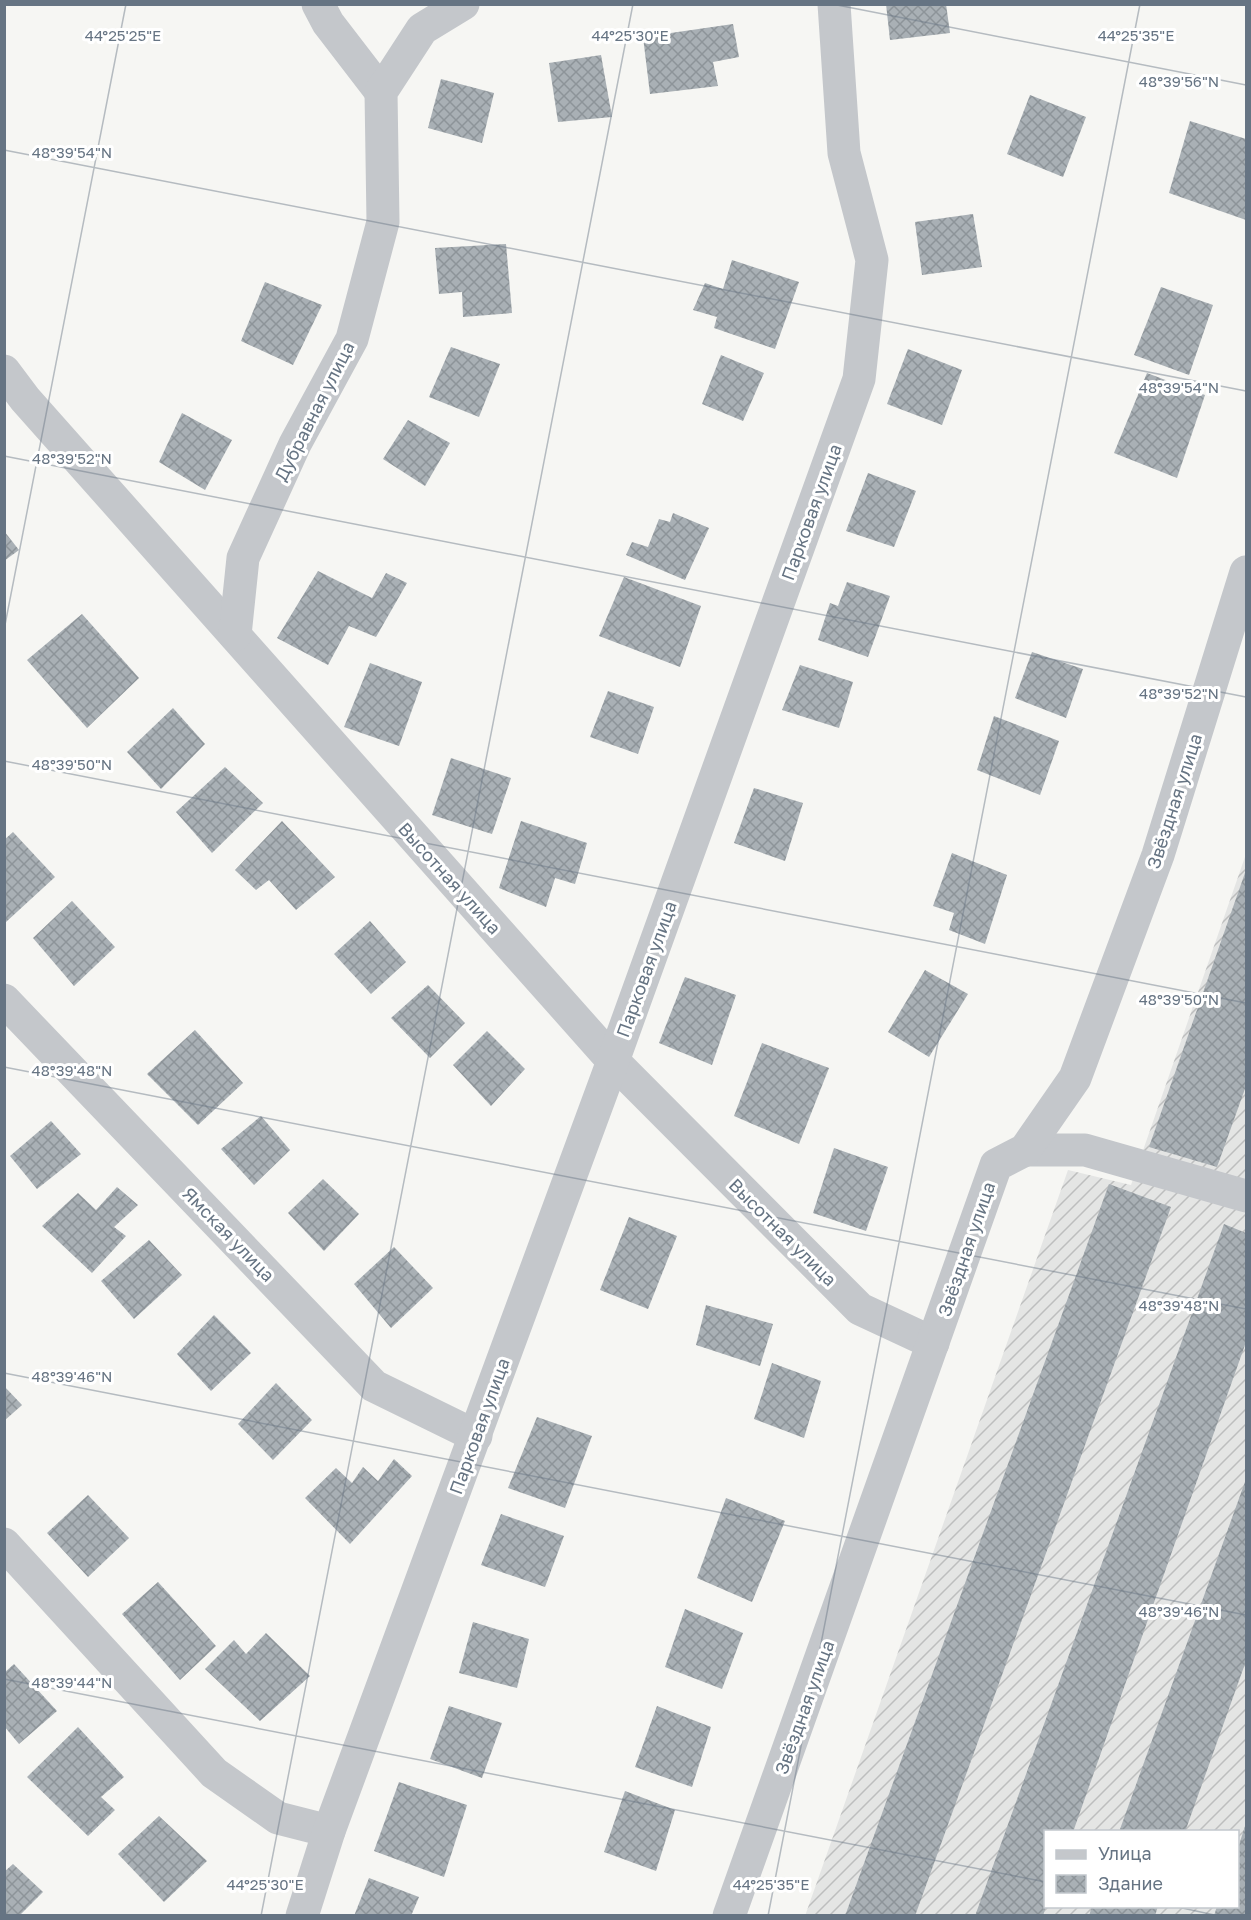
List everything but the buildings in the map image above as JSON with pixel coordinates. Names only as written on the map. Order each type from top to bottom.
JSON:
[{"type":"street","points":[[318,4],[328,23],[381,92],[422,29],[464,4]]},
{"type":"street","name":"Парковая улица","points":[[302,1916],[329,1831],[613,1061],[859,380],[872,260],[844,153],[834,4]]},
{"type":"street","name":"Дубравная улица","points":[[235,635],[243,558],[295,444],[352,339],[382,222],[381,92]]},
{"type":"street","name":"Высотная улица","points":[[4,371],[25,399],[613,1061],[860,1309],[933,1343]]},
{"type":"street","name":"Звёздная улица","points":[[729,1916],[996,1165],[1025,1150],[1076,1078],[1158,855],[1246,573]]},
{"type":"street","name":"Ямская улица","points":[[6,1006],[374,1386],[476,1436]]},
{"type":"street","points":[[1025,1150],[1085,1150],[1246,1196]]},
{"type":"street","points":[[4,1544],[214,1773],[278,1818],[329,1831]]},
{"type":"shaded area","points":[[1246,854],[1246,1915],[805,1916],[1068,1170],[1131,1185]]}]
